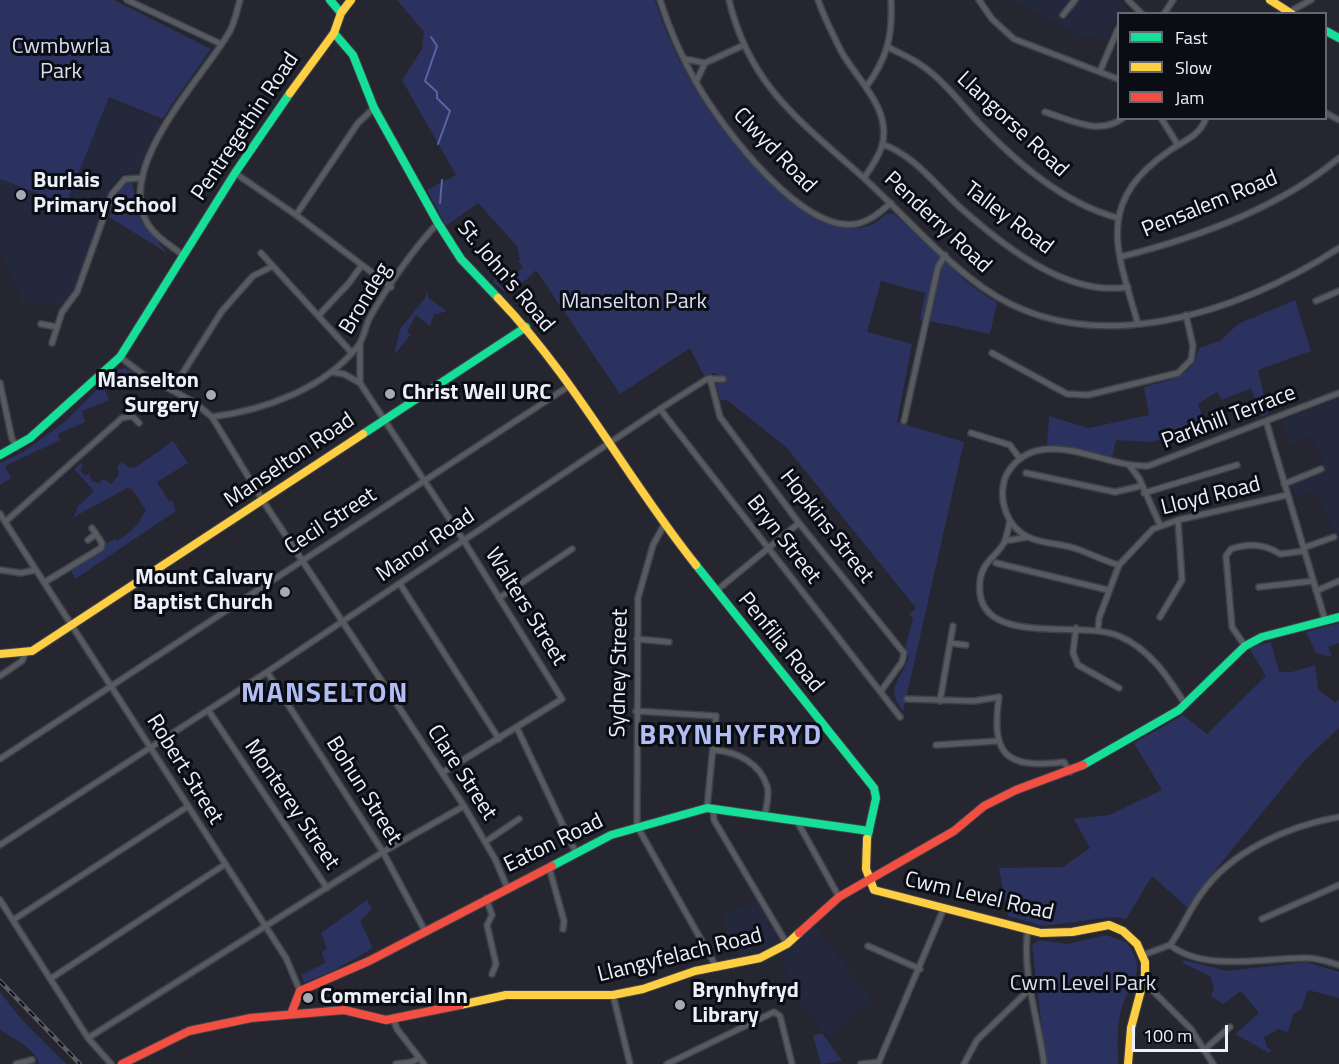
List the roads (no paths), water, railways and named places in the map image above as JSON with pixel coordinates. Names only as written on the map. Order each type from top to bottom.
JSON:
[{"type":"street","points":[[127,0],[220,44]]},
{"type":"street","points":[[183,255],[157,236],[146,221],[140,204],[142,178],[167,122],[231,30],[240,0]]},
{"type":"street","points":[[330,0],[341,13]]},
{"type":"street","name":"Pentregethin Road","points":[[0,455],[17,447],[52,420],[120,357],[235,173],[325,42],[334,33],[341,13],[351,0]]},
{"type":"street","name":"Clwyd Road","points":[[660,0],[696,82],[730,134],[762,169],[803,206],[826,220],[840,224],[859,223],[875,216],[891,203]]},
{"type":"street","name":"Penderry Road","points":[[729,0],[736,27],[744,45],[779,101],[983,288],[1034,313],[1092,326],[1138,324],[1186,315],[1249,296],[1339,248]]},
{"type":"street","points":[[818,0],[842,52],[866,87],[881,116],[882,144],[876,161],[864,178]]},
{"type":"street","points":[[866,87],[877,71],[888,47],[892,30],[891,0]]},
{"type":"street","points":[[979,0],[992,19],[1014,39],[1054,57],[1117,78]]},
{"type":"street","points":[[1063,15],[1075,0]]},
{"type":"street","points":[[1128,0],[1140,12]]},
{"type":"street","points":[[1270,0],[1288,12]]},
{"type":"street","points":[[1292,12],[1311,0]]},
{"type":"street","points":[[1131,12],[1135,7]]},
{"type":"street","name":"St. John's Road","points":[[334,33],[353,55],[374,108],[438,224],[461,259],[526,327],[609,442]]},
{"type":"street","points":[[1100,71],[1117,33]]},
{"type":"street","points":[[685,59],[705,63],[744,45]]},
{"type":"street","name":"Llangorse Road","points":[[888,47],[921,65],[938,79],[984,128],[1072,201],[1118,218]]},
{"type":"street","points":[[696,82],[705,63]]},
{"type":"street","points":[[296,215],[358,123],[374,108]]},
{"type":"street","points":[[1045,112],[1098,128],[1107,127],[1119,120]]},
{"type":"street","points":[[1162,120],[1178,145]]},
{"type":"street","points":[[1138,324],[1120,257],[1118,218],[1120,206],[1134,182],[1150,166],[1203,127],[1205,120]]},
{"type":"street","name":"Talley Road","points":[[882,144],[895,148],[911,160],[989,231],[1041,266],[1073,282],[1093,287],[1113,290],[1128,287]]},
{"type":"street","name":"Pensalem Road","points":[[1120,257],[1159,247],[1245,214],[1286,193],[1339,158]]},
{"type":"street","points":[[235,173],[296,215],[391,287]]},
{"type":"street","points":[[52,343],[62,310],[77,292],[112,194],[124,179],[142,178]]},
{"type":"street","name":"Brondeg","points":[[212,417],[256,408],[286,397],[331,372],[360,344],[371,316],[438,224]]},
{"type":"street","points":[[261,253],[352,353]]},
{"type":"street","points":[[904,421],[938,267],[945,255]]},
{"type":"street","points":[[319,315],[349,283],[362,265]]},
{"type":"street","points":[[172,390],[222,310],[253,276],[273,266]]},
{"type":"street","points":[[1316,301],[1339,291]]},
{"type":"street","points":[[992,353],[1068,394],[1088,395],[1178,373],[1191,360],[1193,346],[1186,315]]},
{"type":"street","points":[[41,324],[57,327]]},
{"type":"street","name":"Manselton Road","points":[[25,653],[73,625],[526,327]]},
{"type":"street","points":[[331,372],[344,374],[360,383],[360,344]]},
{"type":"street","points":[[120,357],[194,402],[212,417]]},
{"type":"street","points":[[710,378],[723,379]]},
{"type":"street","name":"Manor Road","points":[[0,845],[267,672],[609,442],[710,378]]},
{"type":"street","name":"Hopkins Street","points":[[710,378],[720,417],[799,523],[904,653],[902,662],[881,691]]},
{"type":"street","points":[[0,383],[12,439],[17,447]]},
{"type":"street","name":"Walters Street","points":[[360,383],[464,541],[562,699],[517,728]]},
{"type":"street","name":"Cecil Street","points":[[0,759],[569,386]]},
{"type":"street","name":"Parkhill Terrace","points":[[1020,459],[1038,450],[1049,450],[1129,465],[1148,465],[1339,393]]},
{"type":"street","name":"Bryn Street","points":[[660,409],[900,717]]},
{"type":"street","points":[[4,522],[122,418],[132,416],[140,423]]},
{"type":"street","name":"Clare Street","points":[[212,417],[263,501],[464,806],[486,842],[507,887]]},
{"type":"street","points":[[1266,421],[1325,620]]},
{"type":"street","points":[[971,433],[1010,445],[1020,459],[1008,471],[1002,496],[1010,521],[1028,537]]},
{"type":"street","name":"Penfilia Road","points":[[609,442],[664,525],[874,789],[876,798],[869,831],[866,863],[868,880]]},
{"type":"street","points":[[1129,465],[1139,478],[1142,490],[1160,525]]},
{"type":"street","points":[[1139,478],[1148,465]]},
{"type":"street","points":[[1026,473],[1115,492],[1142,490],[1237,465]]},
{"type":"street","points":[[1284,484],[1321,469]]},
{"type":"street","name":"Lloyd Road","points":[[1098,630],[1108,590],[1119,565],[1149,533],[1160,525],[1287,495]]},
{"type":"street","name":"Robert Street","points":[[0,514],[286,958],[300,991]]},
{"type":"street","points":[[1160,616],[1182,580],[1178,520]]},
{"type":"street","points":[[1010,521],[1005,541],[982,569],[979,583],[987,610],[997,620],[1014,627],[1076,628],[1117,635],[1148,654],[1185,704]]},
{"type":"street","points":[[716,591],[799,523]]},
{"type":"street","name":"Sydney Street","points":[[637,826],[638,598],[653,545],[664,525]]},
{"type":"street","points":[[45,582],[98,551],[102,543],[92,528]]},
{"type":"street","points":[[88,540],[96,534]]},
{"type":"street","points":[[1005,541],[1028,537],[1076,548],[1119,565]]},
{"type":"street","points":[[1245,646],[1232,627],[1226,556],[1231,549],[1241,546],[1268,546],[1280,555],[1304,549],[1334,537]]},
{"type":"street","points":[[499,597],[572,549]]},
{"type":"street","points":[[1005,565],[1006,558]]},
{"type":"street","points":[[996,563],[1108,590]]},
{"type":"street","points":[[0,570],[21,573],[35,570]]},
{"type":"street","points":[[1268,578],[1269,585]]},
{"type":"street","points":[[1259,587],[1313,581]]},
{"type":"street","points":[[1316,591],[1339,581]]},
{"type":"street","points":[[400,584],[499,739]]},
{"type":"street","name":"Llangyfelach Road","points":[[122,1064],[189,1030],[251,1018],[344,1010],[380,1019],[393,1019],[506,995],[613,995],[760,958],[787,944],[839,897],[954,831],[984,806],[1016,790],[1070,772],[1150,729],[1185,704],[1234,654],[1245,646],[1262,637],[1339,617]]},
{"type":"street","points":[[940,701],[953,626]]},
{"type":"street","points":[[1076,628],[1073,653],[1078,665],[1119,688]]},
{"type":"street","points":[[637,639],[669,642]]},
{"type":"street","points":[[950,643],[966,645]]},
{"type":"street","points":[[0,654],[25,653],[22,661],[0,676]]},
{"type":"street","name":"Bohun Street","points":[[267,672],[383,852],[425,931]]},
{"type":"street","points":[[908,699],[974,701],[999,697],[997,741],[1001,750],[1017,761],[1050,765],[1064,762],[1070,772]]},
{"type":"street","name":"Monterey Street","points":[[208,710],[327,888]]},
{"type":"street","points":[[636,711],[716,716],[710,809],[714,820],[787,944]]},
{"type":"street","points":[[442,773],[517,728],[576,853]]},
{"type":"street","points":[[936,745],[997,741]]},
{"type":"street","points":[[714,750],[743,756],[764,780],[768,788],[765,815]]},
{"type":"street","points":[[88,1038],[383,852],[464,806]]},
{"type":"street","points":[[13,920],[187,807]]},
{"type":"street","name":"Eaton Road","points":[[300,991],[369,961],[507,887],[611,835],[637,826],[710,809],[869,831]]},
{"type":"street","points":[[1128,1064],[1131,1028],[1145,975],[1143,955],[1170,945],[1202,892],[1225,866],[1243,853],[1319,821],[1339,817]]},
{"type":"street","points":[[486,842],[519,819]]},
{"type":"street","points":[[797,821],[839,897]]},
{"type":"street","points":[[637,826],[717,968]]},
{"type":"street","points":[[50,979],[224,865]]},
{"type":"street","points":[[549,867],[564,921],[563,930]]},
{"type":"street","name":"Cwm Level Road","points":[[868,880],[874,890],[881,894],[1041,933],[1062,934],[1109,925],[1130,936],[1143,955]]},
{"type":"street","points":[[1262,919],[1339,885]]},
{"type":"street","points":[[486,898],[492,910],[487,925],[496,964],[492,974]]},
{"type":"street","points":[[0,900],[88,1038],[111,1064]]},
{"type":"street","points":[[861,1064],[878,1063],[920,969],[944,908]]},
{"type":"street","points":[[1028,929],[1026,940],[1031,988],[1044,1064]]},
{"type":"street","points":[[1170,945],[1176,950],[1214,960],[1250,962],[1306,958],[1339,965]]},
{"type":"street","points":[[868,946],[920,969]]},
{"type":"street","points":[[496,964],[503,966]]},
{"type":"street","points":[[1143,986],[1152,990],[1191,1029],[1213,1064]]},
{"type":"street","points":[[964,1064],[977,1040],[1031,988]]},
{"type":"street","points":[[291,1014],[300,991]]},
{"type":"street","points":[[613,995],[630,1064]]},
{"type":"street","points":[[667,1064],[774,1011],[780,1016],[792,1064]]},
{"type":"street","points":[[393,1019],[397,1029],[424,1064]]},
{"type":"street","points":[[1204,1050],[1230,1027]]},
{"type":"street","points":[[396,1064],[412,1062],[419,1058]]},
{"type":"street","points":[[16,1064],[32,1060]]},
{"type":"waterway","points":[[431,37],[437,46],[425,81],[437,92],[437,98],[450,111],[438,144]]},
{"type":"waterway","points":[[440,203],[442,180]]},
{"type":"railway","points":[[0,981],[80,1064]]},
{"type":"place","name":"Burlais Primary School","points":[[21,195]]},
{"type":"place","name":"Christ Well URC","points":[[390,394]]},
{"type":"place","name":"Manselton Surgery","points":[[211,395]]},
{"type":"place","name":"Mount Calvary Baptist Church","points":[[285,592]]},
{"type":"place","name":"Commercial Inn","points":[[308,998]]},
{"type":"place","name":"Brynhyfryd Library","points":[[680,1005]]},
{"type":"district","name":"MANSELTON","points":[[325,695]]},
{"type":"district","name":"BRYNHYFRYD","points":[[731,737]]},
{"type":"park label","name":"Cwmbwrla Park","points":[[61,60]]},
{"type":"park label","name":"Manselton Park","points":[[634,303]]},
{"type":"park label","name":"Cwm Level Park","points":[[1083,985]]}]
